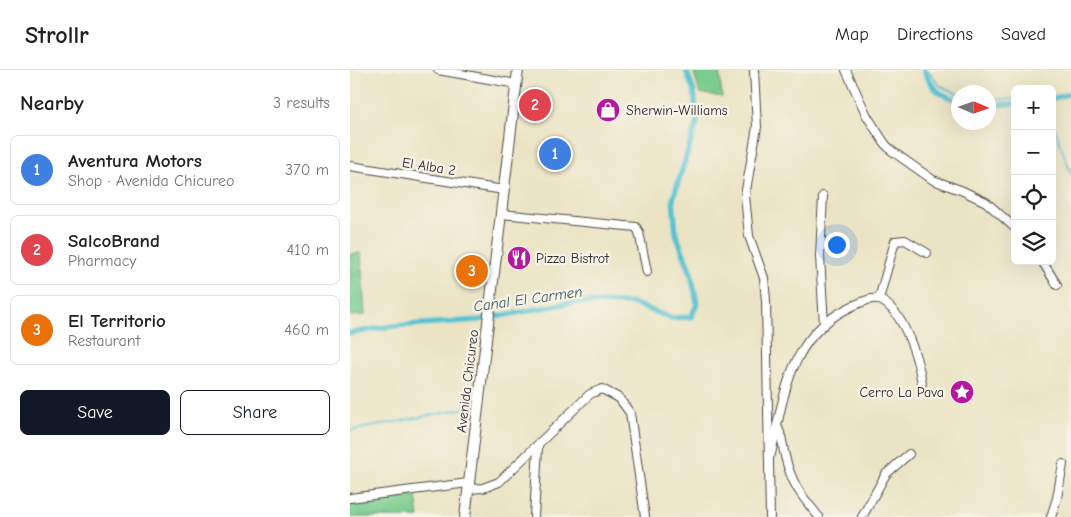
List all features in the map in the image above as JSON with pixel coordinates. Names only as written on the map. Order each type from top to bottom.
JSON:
[{"type":"main road","name":"Avenida Chicureo","points":[[465,517],[518,70]]},
{"type":"street","points":[[438,70],[517,84]]},
{"type":"street","points":[[754,70],[757,127],[745,196],[749,236],[764,278],[766,295],[770,517]]},
{"type":"street","points":[[846,70],[867,116],[885,144],[892,151],[933,180],[963,190],[986,202],[1011,224]]},
{"type":"street","name":"El Alba 2","points":[[350,166],[504,190]]},
{"type":"street","points":[[823,196],[820,256],[824,325]]},
{"type":"street","points":[[501,214],[636,228],[639,232],[647,272]]},
{"type":"street","points":[[879,299],[895,241],[905,240],[927,253]]},
{"type":"street","points":[[1044,265],[1057,285]]},
{"type":"street","points":[[768,465],[795,363],[807,342],[824,325],[847,307],[869,299],[879,299],[888,306],[907,333],[914,349],[922,383]]},
{"type":"street","points":[[350,498],[468,486],[483,488],[498,482],[594,391],[602,389],[616,395],[626,405],[630,414],[645,517]]},
{"type":"street","points":[[777,426],[782,434],[785,456],[794,484],[802,498],[819,517]]},
{"type":"street","points":[[534,517],[538,446]]},
{"type":"street","points":[[862,517],[886,474],[909,454]]},
{"type":"street","points":[[1051,517],[1058,498],[1063,464]]},
{"type":"green space","points":[[693,70],[719,70],[722,97],[700,93]]},
{"type":"green space","points":[[361,253],[365,315],[350,316],[350,254]]},
{"type":"green space","points":[[416,496],[419,517],[350,517],[350,505]]},
{"type":"waterway","name":"Canal El Carmen","points":[[350,333],[393,326],[479,320],[575,302],[632,303],[671,318],[691,317],[697,304],[691,273],[676,234],[673,199],[697,122],[694,92],[686,70]]},
{"type":"waterway","name":"Canal El Carmen","points":[[924,70],[930,82],[937,90],[951,98]]},
{"type":"waterway","points":[[928,70],[939,85],[951,91]]},
{"type":"waterway","name":"Canal El Carmen","points":[[1056,98],[1071,93]]},
{"type":"waterway","points":[[996,99],[1011,99]]},
{"type":"waterway","name":"Canal El Carmen","points":[[996,105],[1011,104]]},
{"type":"waterway","points":[[1055,130],[1071,174]]},
{"type":"waterway","points":[[350,431],[466,408]]},
{"type":"place","name":"SalcoBrand","points":[[535,105]]},
{"type":"place","name":"Sherwin-Williams","points":[[608,110]]},
{"type":"place","name":"Aventura Motors","points":[[555,154]]},
{"type":"place","name":"Pizza Bistrot","points":[[519,258]]},
{"type":"place","name":"El Territorio","points":[[472,271]]},
{"type":"place","name":"Cerro La Pava","points":[[962,392]]}]
